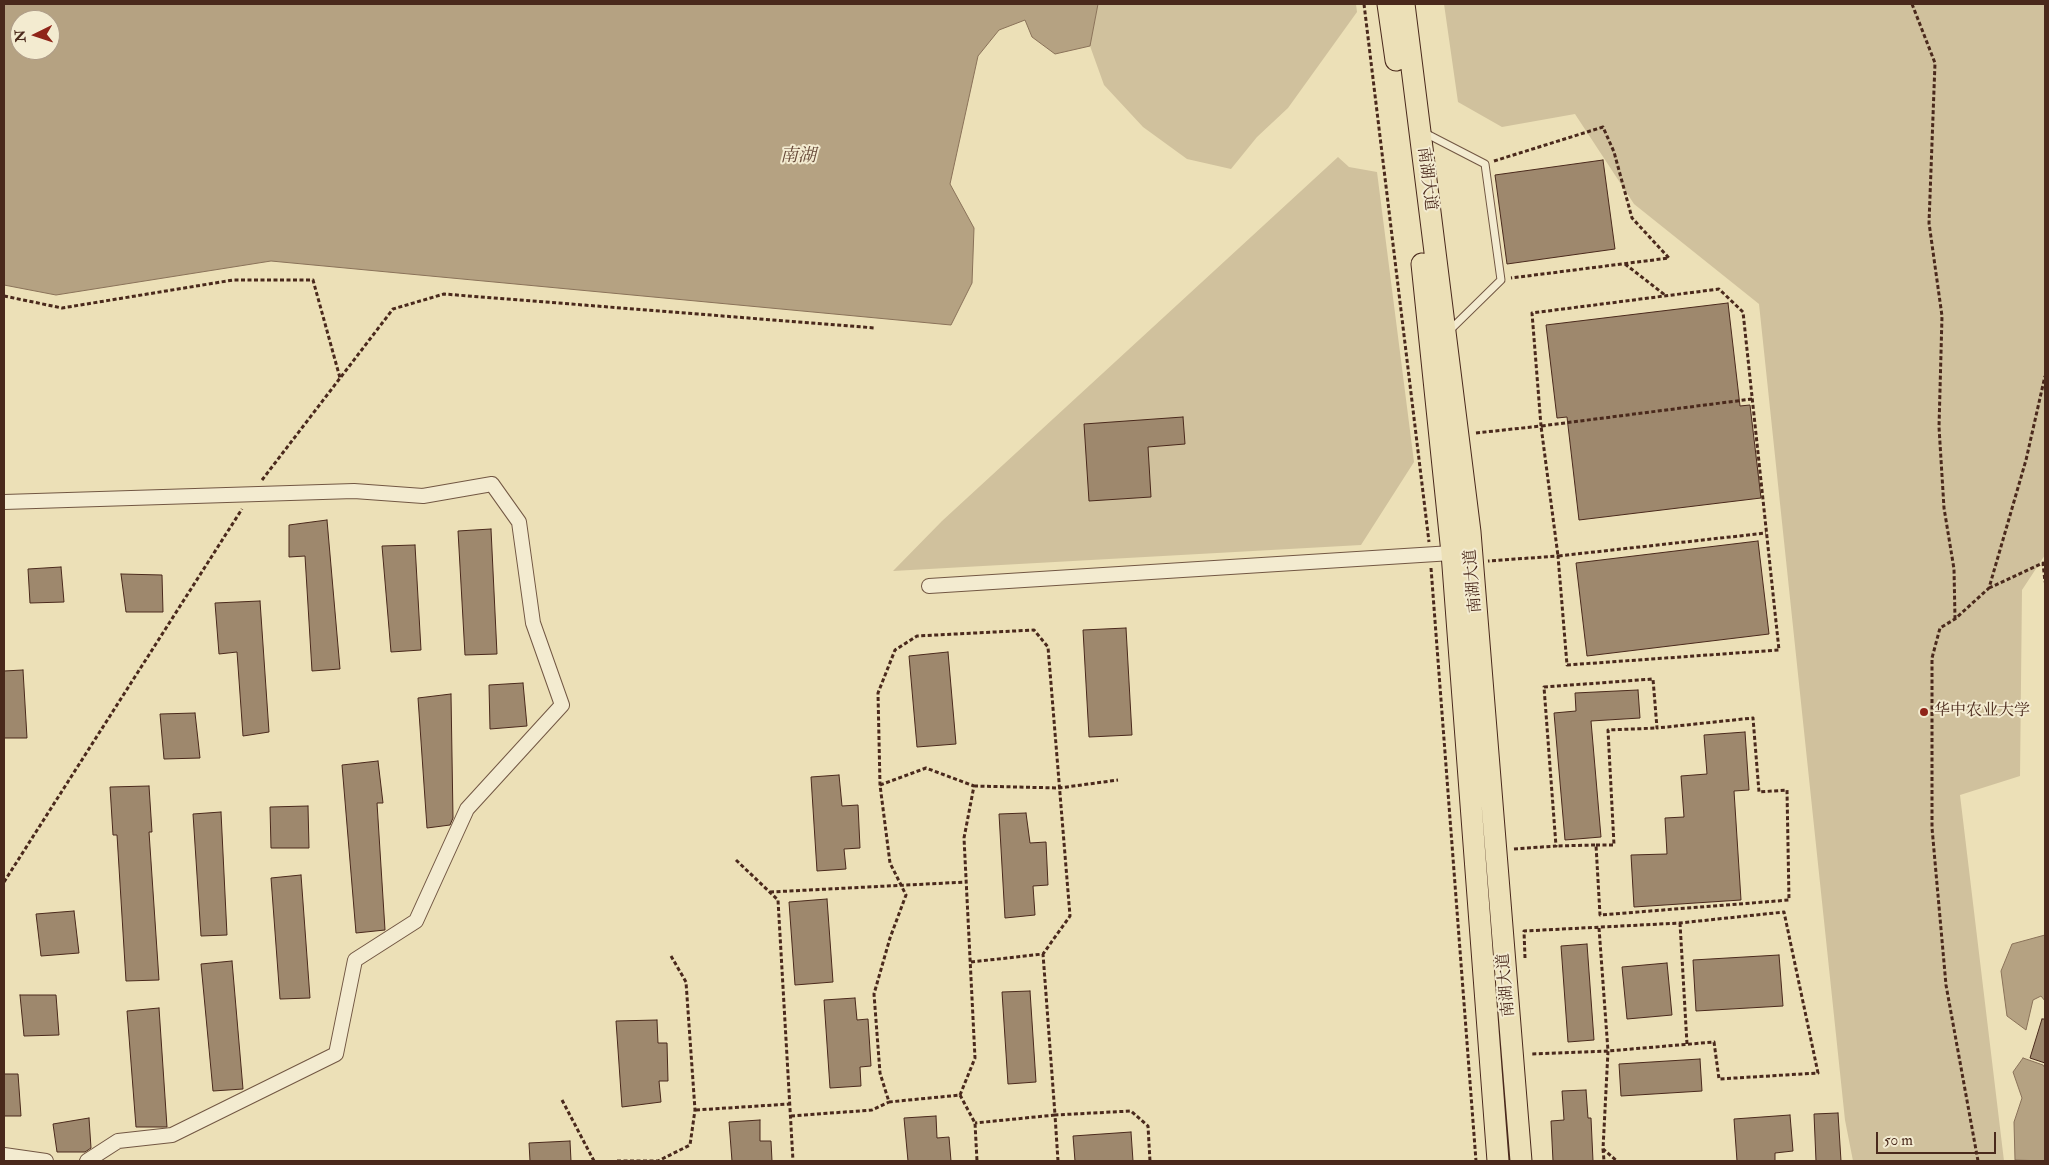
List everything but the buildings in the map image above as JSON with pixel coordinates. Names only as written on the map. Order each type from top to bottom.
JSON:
[{"type":"main road","name":"南湖大道","points":[[1388,4],[1417,213],[1452,553],[1498,1161]]},
{"type":"main road","name":"南湖大道","points":[[1404,4],[1473,562],[1520,1161]]},
{"type":"street","points":[[4,502],[354,491],[423,496],[492,484],[519,522],[533,623],[562,706],[468,809],[416,921],[355,960],[336,1054],[172,1135],[118,1141],[87,1161]]},
{"type":"street","points":[[929,586],[1452,553]]},
{"type":"street","points":[[110,1146],[111,1161]]},
{"type":"street","points":[[4,1155],[46,1161]]},
{"type":"lane","points":[[1420,130],[1485,164],[1501,280],[1446,335]]},
{"type":"path","points":[[1364,4],[1430,555],[1476,1161]]},
{"type":"path","points":[[1912,4],[1935,63],[1929,223],[1942,316],[1939,427],[1944,508],[1954,568],[1955,619]]},
{"type":"path","points":[[1485,164],[1603,128],[1614,152],[1632,218],[1669,258],[1501,280]]},
{"type":"path","points":[[1625,264],[1666,296]]},
{"type":"path","points":[[4,296],[62,308],[233,280],[313,280],[340,378]]},
{"type":"path","points":[[1719,289],[1743,312],[1752,399],[1779,650],[1567,665],[1558,556],[1541,426],[1532,313],[1719,289]]},
{"type":"path","points":[[4,882],[251,494],[393,309],[444,294],[875,328]]},
{"type":"path","points":[[1989,588],[2026,460],[2045,376]]},
{"type":"path","points":[[1458,434],[1541,426],[1752,399]]},
{"type":"path","points":[[1473,562],[1558,556],[1766,533]]},
{"type":"path","points":[[1978,1161],[1946,985],[1932,828],[1932,658],[1940,628],[1955,619],[1989,588],[2043,564],[2045,582]]},
{"type":"path","points":[[889,1102],[880,1073],[874,994],[890,938],[906,895],[890,863],[880,785],[878,693],[895,650],[917,636],[1034,630],[1048,647],[1070,916],[1043,954],[1058,1161]]},
{"type":"path","points":[[1556,846],[1544,687],[1653,679],[1657,728]]},
{"type":"path","points":[[1510,849],[1556,846],[1596,845],[1614,845],[1608,730],[1657,728],[1753,718],[1759,792],[1787,790],[1789,900],[1600,915],[1596,845]]},
{"type":"path","points":[[880,785],[926,768],[974,786],[1059,788],[1118,780]]},
{"type":"path","points":[[960,1095],[975,1058],[964,838],[974,786]]},
{"type":"path","points":[[736,860],[778,900],[793,1161]]},
{"type":"path","points":[[769,892],[966,882]]},
{"type":"path","points":[[1525,960],[1524,931],[1680,923],[1784,912],[1818,1073],[1718,1079],[1714,1042],[1608,1052],[1527,1054]]},
{"type":"path","points":[[1680,923],[1687,1044]]},
{"type":"path","points":[[1599,928],[1608,1052],[1604,1161]]},
{"type":"path","points":[[970,962],[1043,954]]},
{"type":"path","points":[[617,1161],[658,1161],[690,1145],[695,1110],[686,982],[671,956]]},
{"type":"path","points":[[791,1116],[872,1110],[889,1102],[960,1095]]},
{"type":"path","points":[[960,1095],[975,1123],[978,1161]]},
{"type":"path","points":[[562,1100],[594,1161]]},
{"type":"path","points":[[695,1110],[790,1104]]},
{"type":"path","points":[[975,1123],[1055,1115],[1131,1111],[1148,1126],[1150,1161]]},
{"type":"path","points":[[1603,1149],[1617,1161]]},
{"type":"shaded area","points":[[1098,4],[1356,4],[1357,12],[1288,108],[1257,137],[1231,169],[1187,159],[1143,127],[1104,85],[1090,46]]},
{"type":"shaded area","name":"华中农业大学","points":[[1444,4],[2045,4],[2045,555],[2022,590],[2020,776],[1960,795],[2004,1161],[1853,1161],[1845,1120],[1759,304],[1634,204],[1575,114],[1502,127],[1458,102]]},
{"type":"shaded area","points":[[1338,157],[1349,167],[1377,172],[1414,462],[1361,545],[893,571],[942,521]]},
{"type":"water","name":"南湖","points":[[4,4],[1098,4],[1090,46],[1055,54],[1032,37],[1025,20],[999,30],[978,56],[950,184],[974,228],[972,283],[951,325],[271,261],[56,295],[4,285]]},
{"type":"water","points":[[2045,935],[2045,1001],[2041,996],[2033,1000],[2026,1030],[2007,1016],[2001,971],[2012,944]]},
{"type":"water","points":[[2023,1058],[2043,1065],[2045,1068],[2045,1161],[2015,1160],[2014,1122],[2022,1098],[2013,1072]]},
{"type":"place","name":"华中农业大学","points":[[1924,712]]}]
